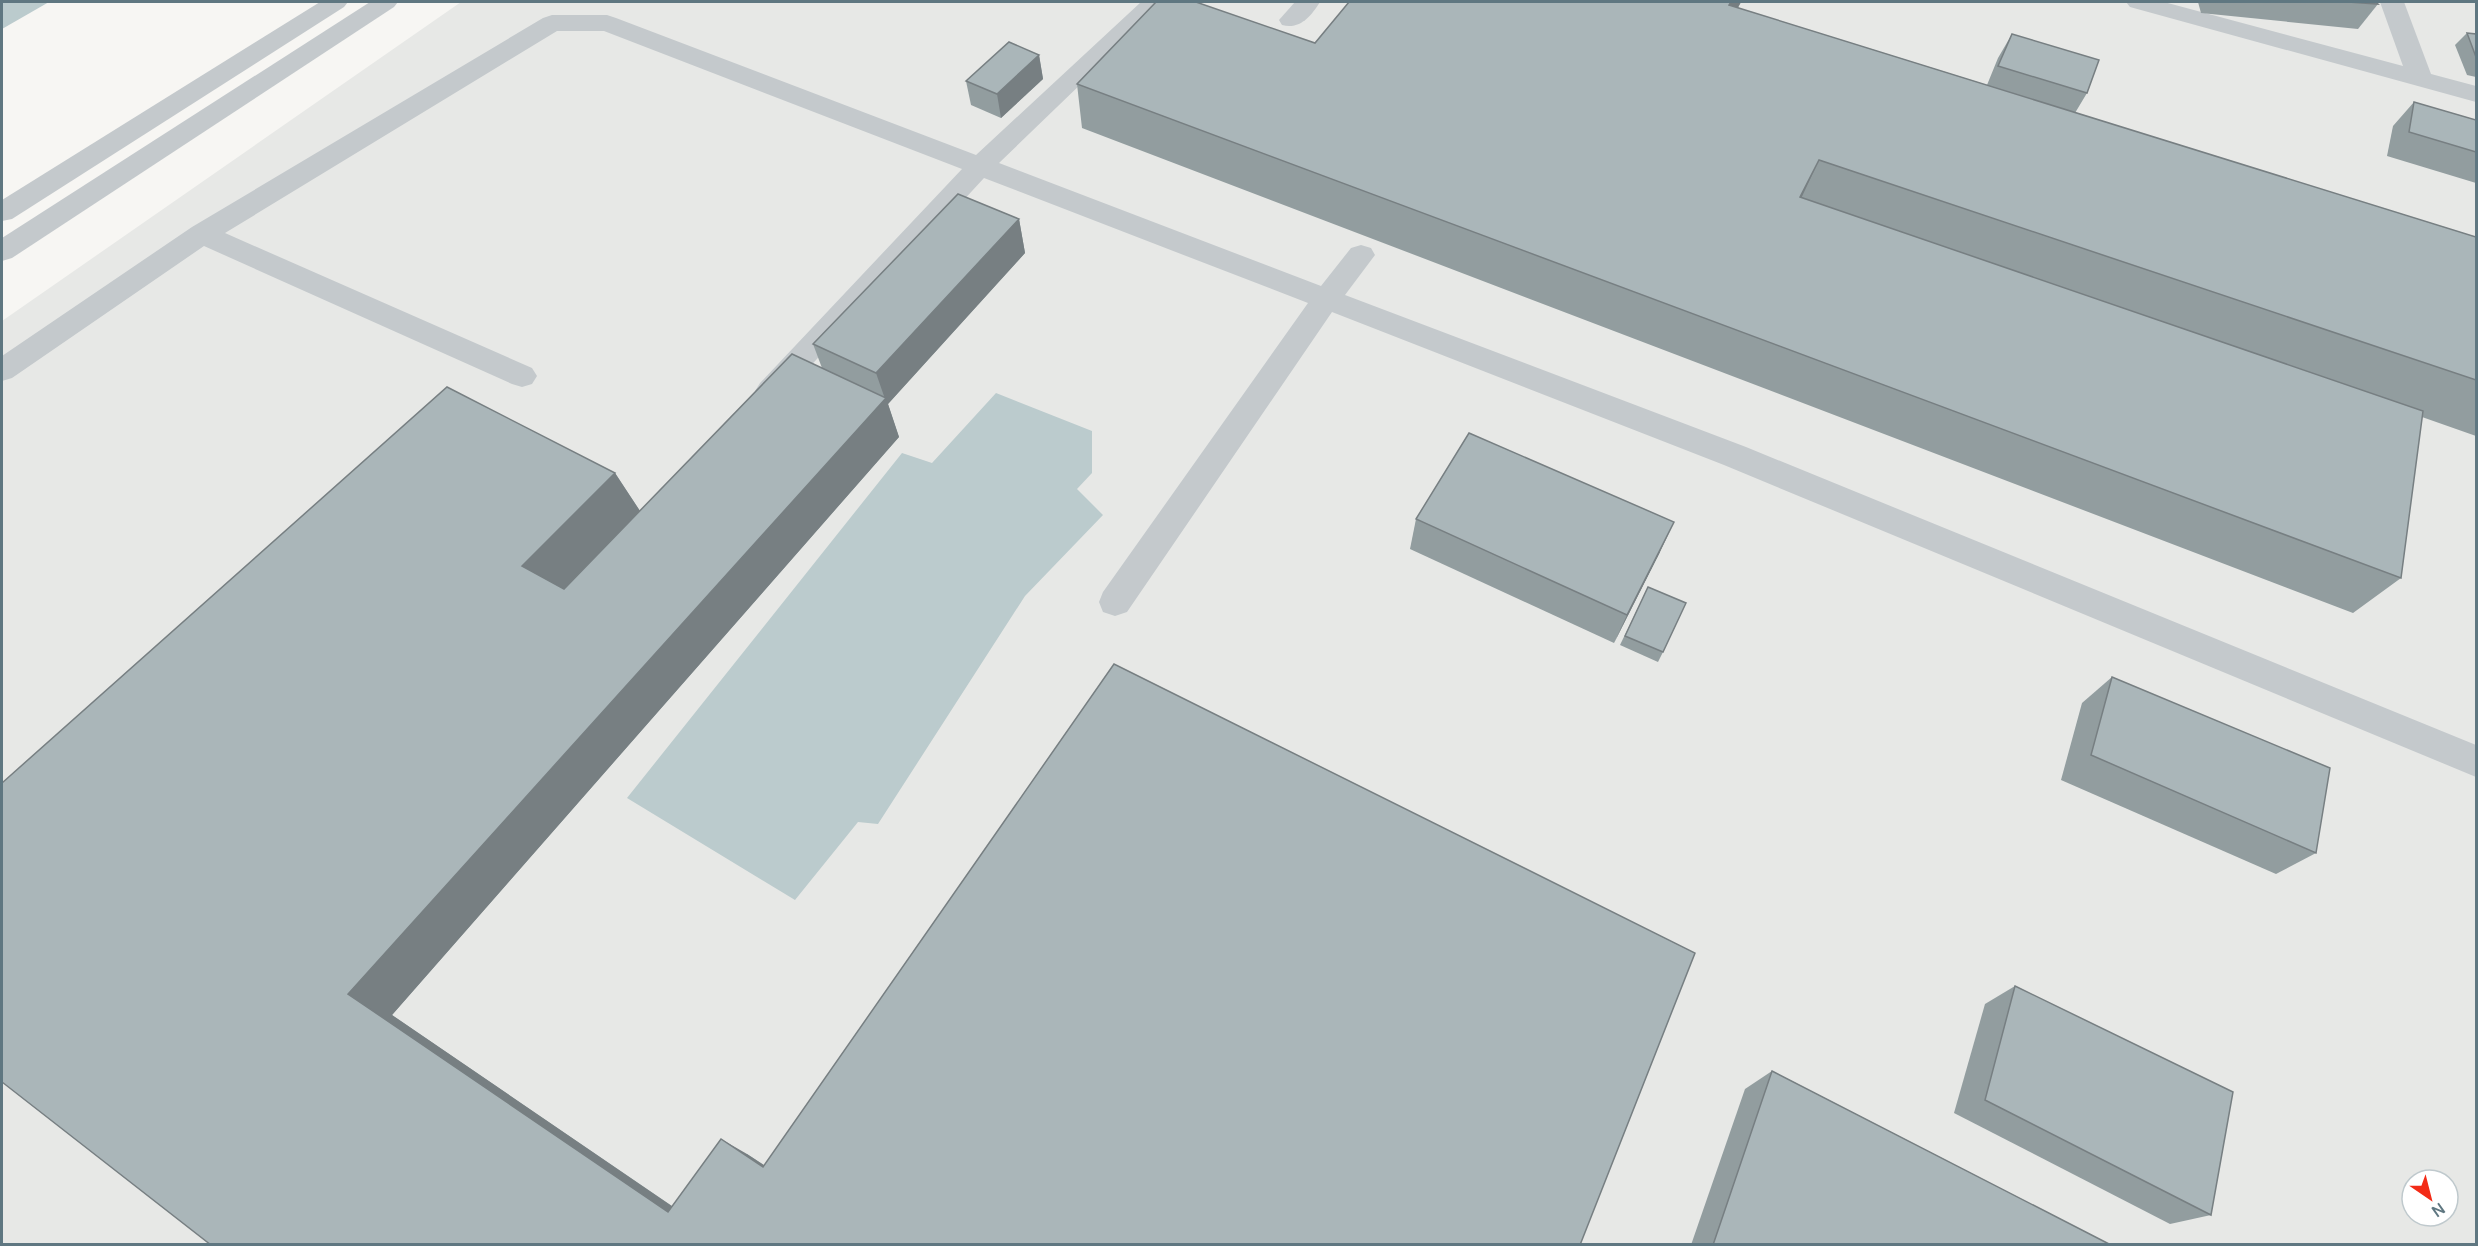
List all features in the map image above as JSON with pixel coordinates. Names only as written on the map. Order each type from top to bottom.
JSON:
[{"type":"lane","points":[[2,212],[336,2]]},
{"type":"lane","points":[[2,251],[386,2]]},
{"type":"lane","points":[[753,408],[980,166],[1154,2]]},
{"type":"lane","points":[[1291,20],[1308,2]]},
{"type":"lane","points":[[2138,2],[2476,94]]},
{"type":"lane","points":[[2392,2],[2420,78]]},
{"type":"lane","points":[[2,370],[202,234],[552,23],[607,23],[1735,456],[2476,761]]},
{"type":"lane","points":[[202,234],[522,376]]},
{"type":"lane","points":[[1115,602],[1326,299],[1361,255]]},
{"type":"shaded area","points":[[2,2],[49,2],[2,29]]},
{"type":"shaded area","points":[[461,2],[2476,2],[2476,1244],[2,1244],[2,321]]},
{"type":"shaded area","points":[[996,393],[1092,431],[1092,473],[1077,489],[1103,515],[1025,596],[878,824],[858,822],[795,900],[627,798],[902,453],[932,463]]},
{"type":"building","points":[[1156,2],[1196,2],[1315,43],[1349,2],[1731,2],[1729,5],[2476,237],[2476,380],[1819,160],[1800,197],[2423,411],[2401,578],[1077,84]]},
{"type":"building","points":[[2348,2],[2376,2],[2378,4]]},
{"type":"building","points":[[2467,33],[2476,34],[2476,57]]},
{"type":"building","points":[[2012,34],[2099,60],[2087,93],[1998,66]]},
{"type":"building","points":[[1009,42],[1039,55],[997,94],[966,81]]},
{"type":"building","points":[[2414,102],[2476,120],[2476,152],[2409,132]]},
{"type":"building","points":[[958,194],[1019,219],[876,373],[813,344]]},
{"type":"building","points":[[792,354],[886,398],[348,994],[668,1212],[721,1139],[763,1167],[1114,664],[1695,953],[1580,1245],[211,1245],[2,1082],[2,783],[447,387],[615,473],[522,566],[564,589]]},
{"type":"building","points":[[1469,433],[1674,522],[1627,615],[1416,519]]},
{"type":"building","points":[[1648,587],[1686,603],[1663,652],[1625,636]]},
{"type":"building","points":[[2112,677],[2330,768],[2316,853],[2091,755]]},
{"type":"building","points":[[2015,986],[2233,1092],[2211,1215],[1985,1100]]},
{"type":"building","points":[[1772,1071],[2111,1245],[1713,1245]]}]
